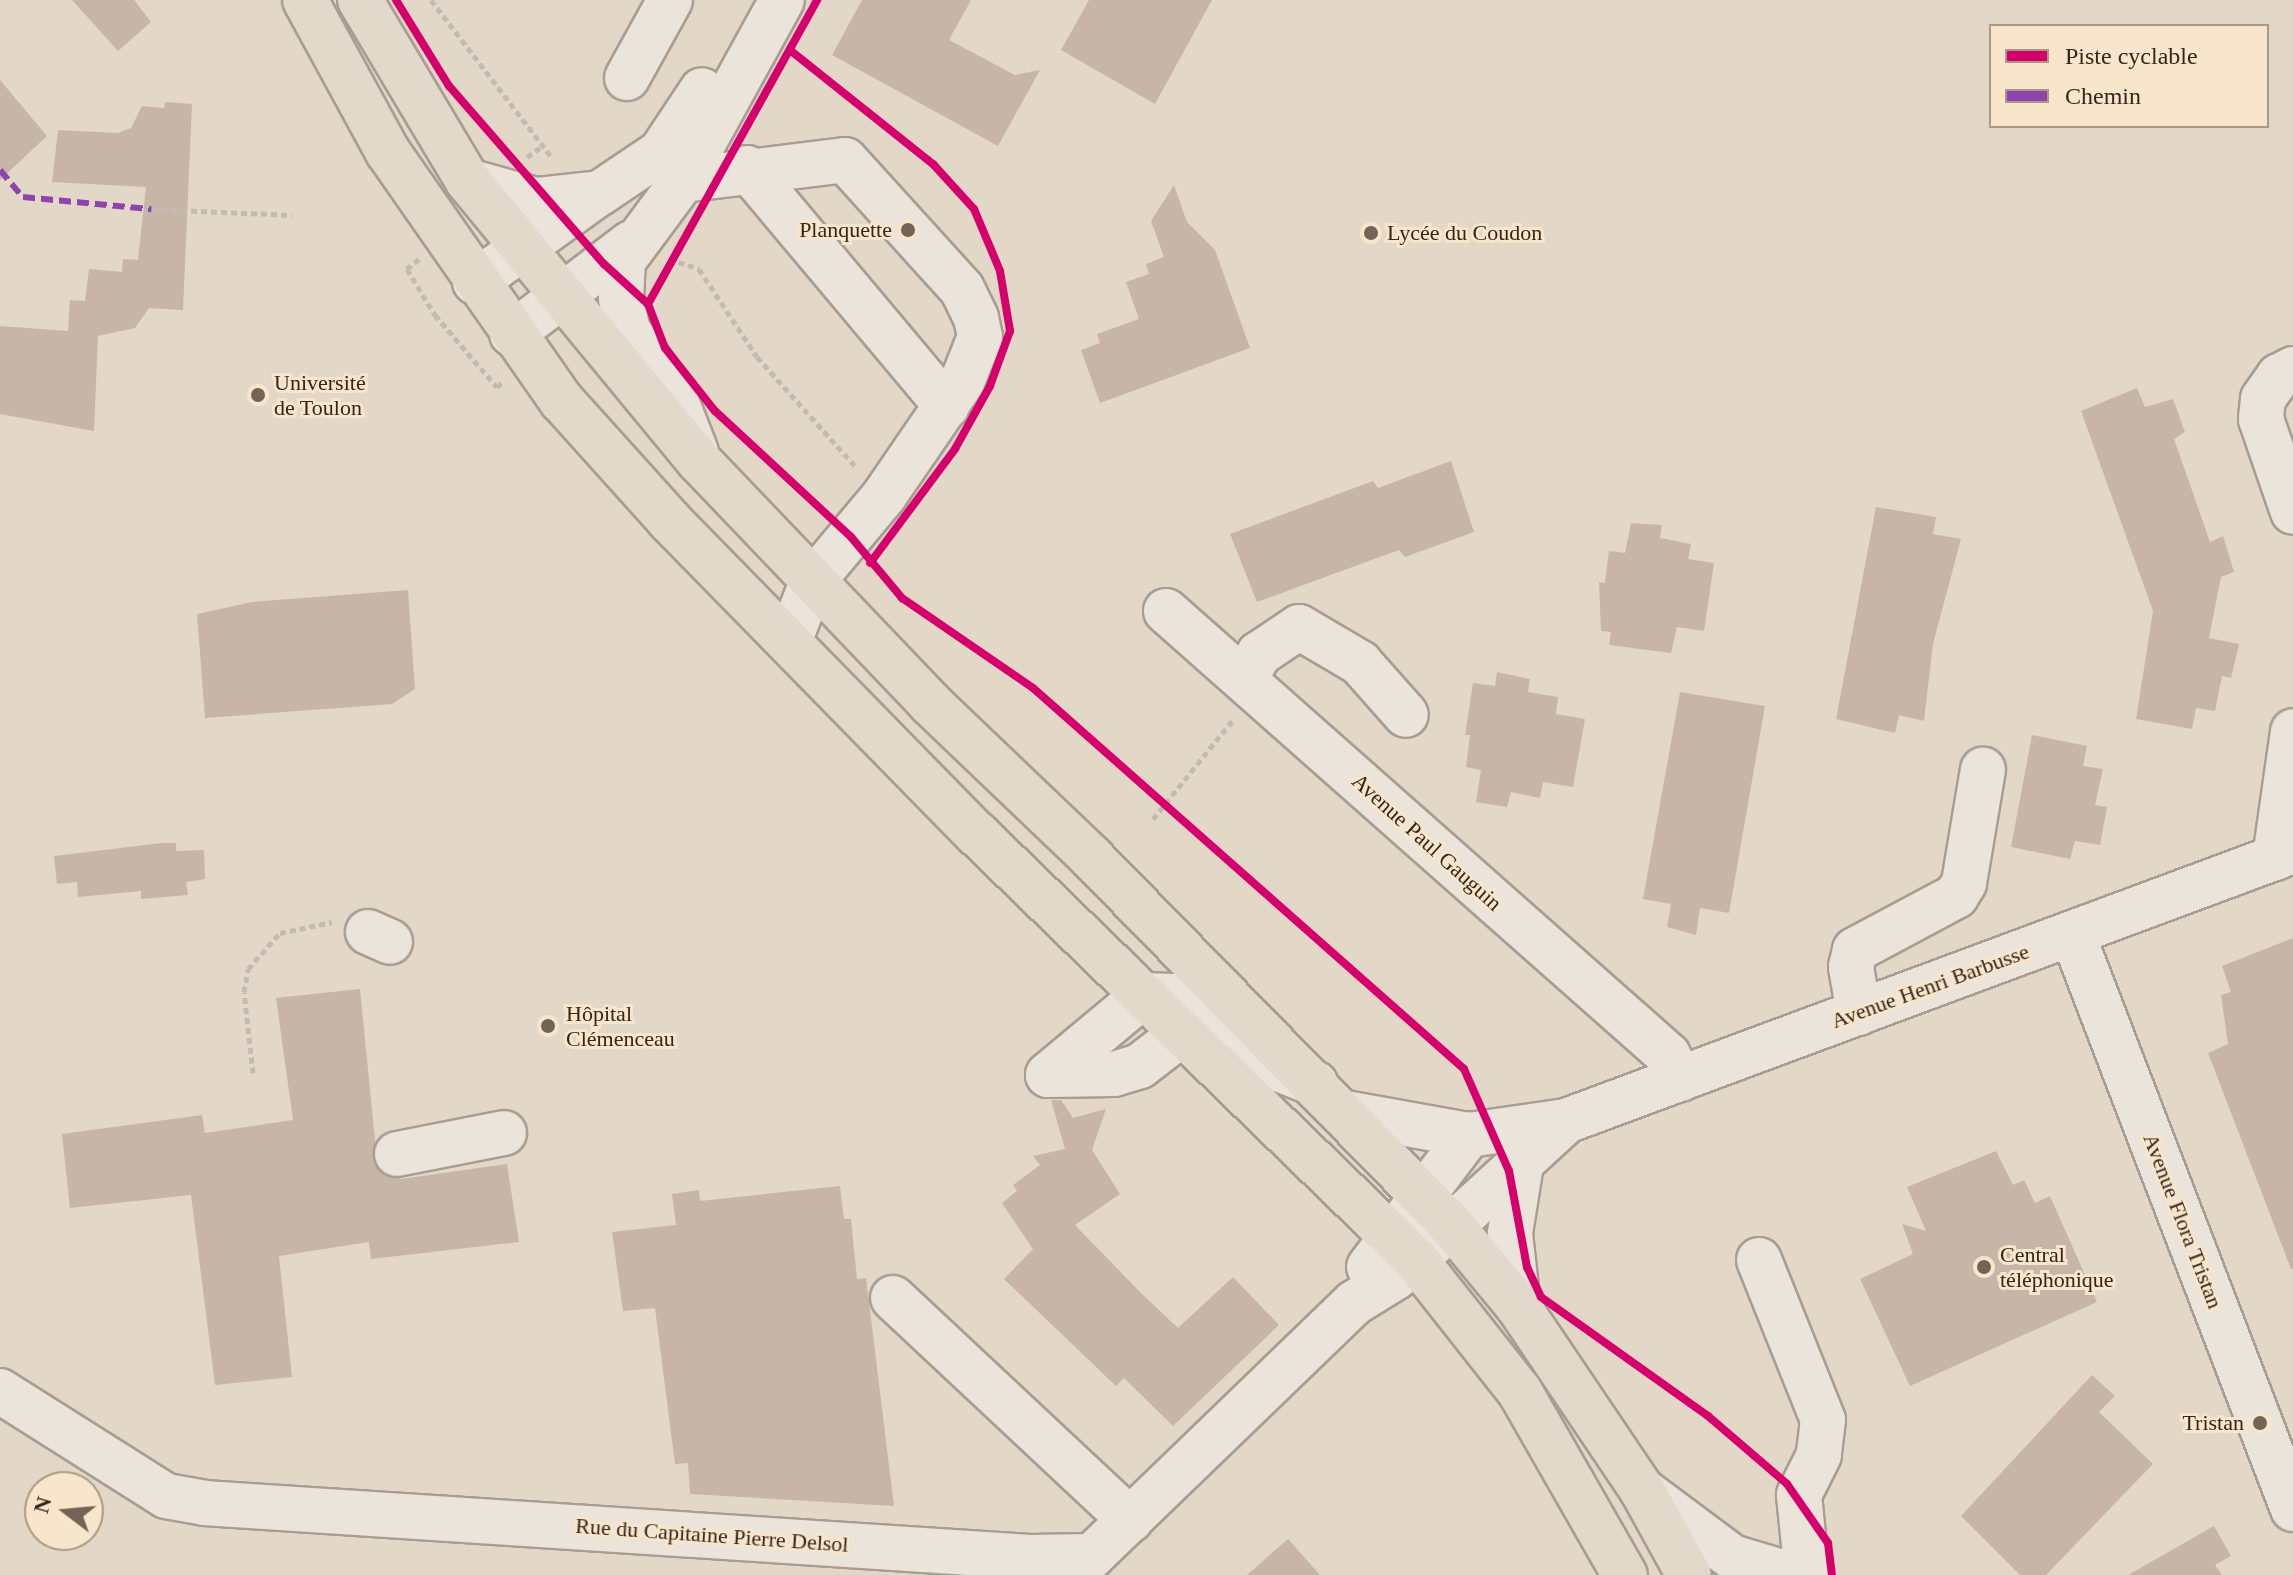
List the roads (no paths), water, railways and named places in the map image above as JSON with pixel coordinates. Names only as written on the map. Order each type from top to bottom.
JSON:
[{"type":"main road","points":[[305,0],[388,152],[475,282],[562,401],[669,520],[789,642],[1169,1008],[1402,1246],[1473,1327],[1561,1456],[1625,1575]]},
{"type":"main road","points":[[360,0],[468,181],[560,297],[699,461],[812,582],[1331,1098],[1451,1225],[1518,1306],[1642,1490],[1689,1575]]},
{"type":"street","points":[[627,78],[670,0]]},
{"type":"street","points":[[475,282],[661,152],[686,120],[750,0]]},
{"type":"street","points":[[512,334],[560,297],[646,249],[782,0]]},
{"type":"street","points":[[683,180],[776,165],[845,160],[962,289],[980,337],[954,394],[884,496],[812,582],[789,642]]},
{"type":"street","points":[[776,165],[954,394]]},
{"type":"street","points":[[468,181],[554,201],[600,193]]},
{"type":"street","points":[[646,249],[623,261],[623,316],[673,393],[699,461]]},
{"type":"street","points":[[2293,369],[2279,376],[2263,399],[2261,419],[2293,512]]},
{"type":"street","name":"Avenue Paul Gauguin","points":[[1166,611],[1668,1055],[1680,1079]]},
{"type":"street","points":[[1250,685],[1259,654],[1299,627],[1360,663],[1406,715]]},
{"type":"street","points":[[2284,854],[2293,731]]},
{"type":"street","points":[[1859,1013],[1851,967],[1855,950],[1956,896],[1964,883],[1983,770]]},
{"type":"street","name":"Avenue Henri Barbusse","points":[[1169,1008],[1205,1009],[1258,1061],[1331,1098],[1469,1135],[1566,1121],[2284,854]]},
{"type":"street","name":"Avenue Flora Tristan","points":[[2072,933],[2293,1509]]},
{"type":"street","points":[[1169,1008],[1171,940]]},
{"type":"street","name":"Avenue Henri Barbusse","points":[[1402,1246],[1451,1225],[1566,1121]]},
{"type":"street","points":[[397,1154],[504,1133]]},
{"type":"street","points":[[1402,1246],[1422,1192],[1469,1135]]},
{"type":"street","points":[[1518,1306],[1510,1233],[1522,1158]]},
{"type":"street","name":"Rue du Capitaine Pierre Delsol","points":[[0,1391],[166,1496],[204,1503],[1030,1557],[1094,1565],[1130,1520],[1354,1303],[1402,1246]]},
{"type":"street","points":[[1759,1260],[1823,1420],[1819,1455],[1799,1495],[1807,1575]]},
{"type":"street","points":[[893,1298],[1130,1520]]},
{"type":"street","points":[[1561,1456],[1643,1575]]},
{"type":"street","points":[[1642,1490],[1732,1557],[1792,1575]]},
{"type":"place","name":"Planquette","points":[[908,230]]},
{"type":"place","name":"Lycée du Coudon","points":[[1371,233]]},
{"type":"place","name":"Université de Toulon","points":[[258,395]]},
{"type":"place","name":"Hôpital Clémenceau","points":[[548,1026]]},
{"type":"place","name":"Central téléphonique","points":[[1984,1267]]},
{"type":"place","name":"Tristan","points":[[2260,1423]]}]
